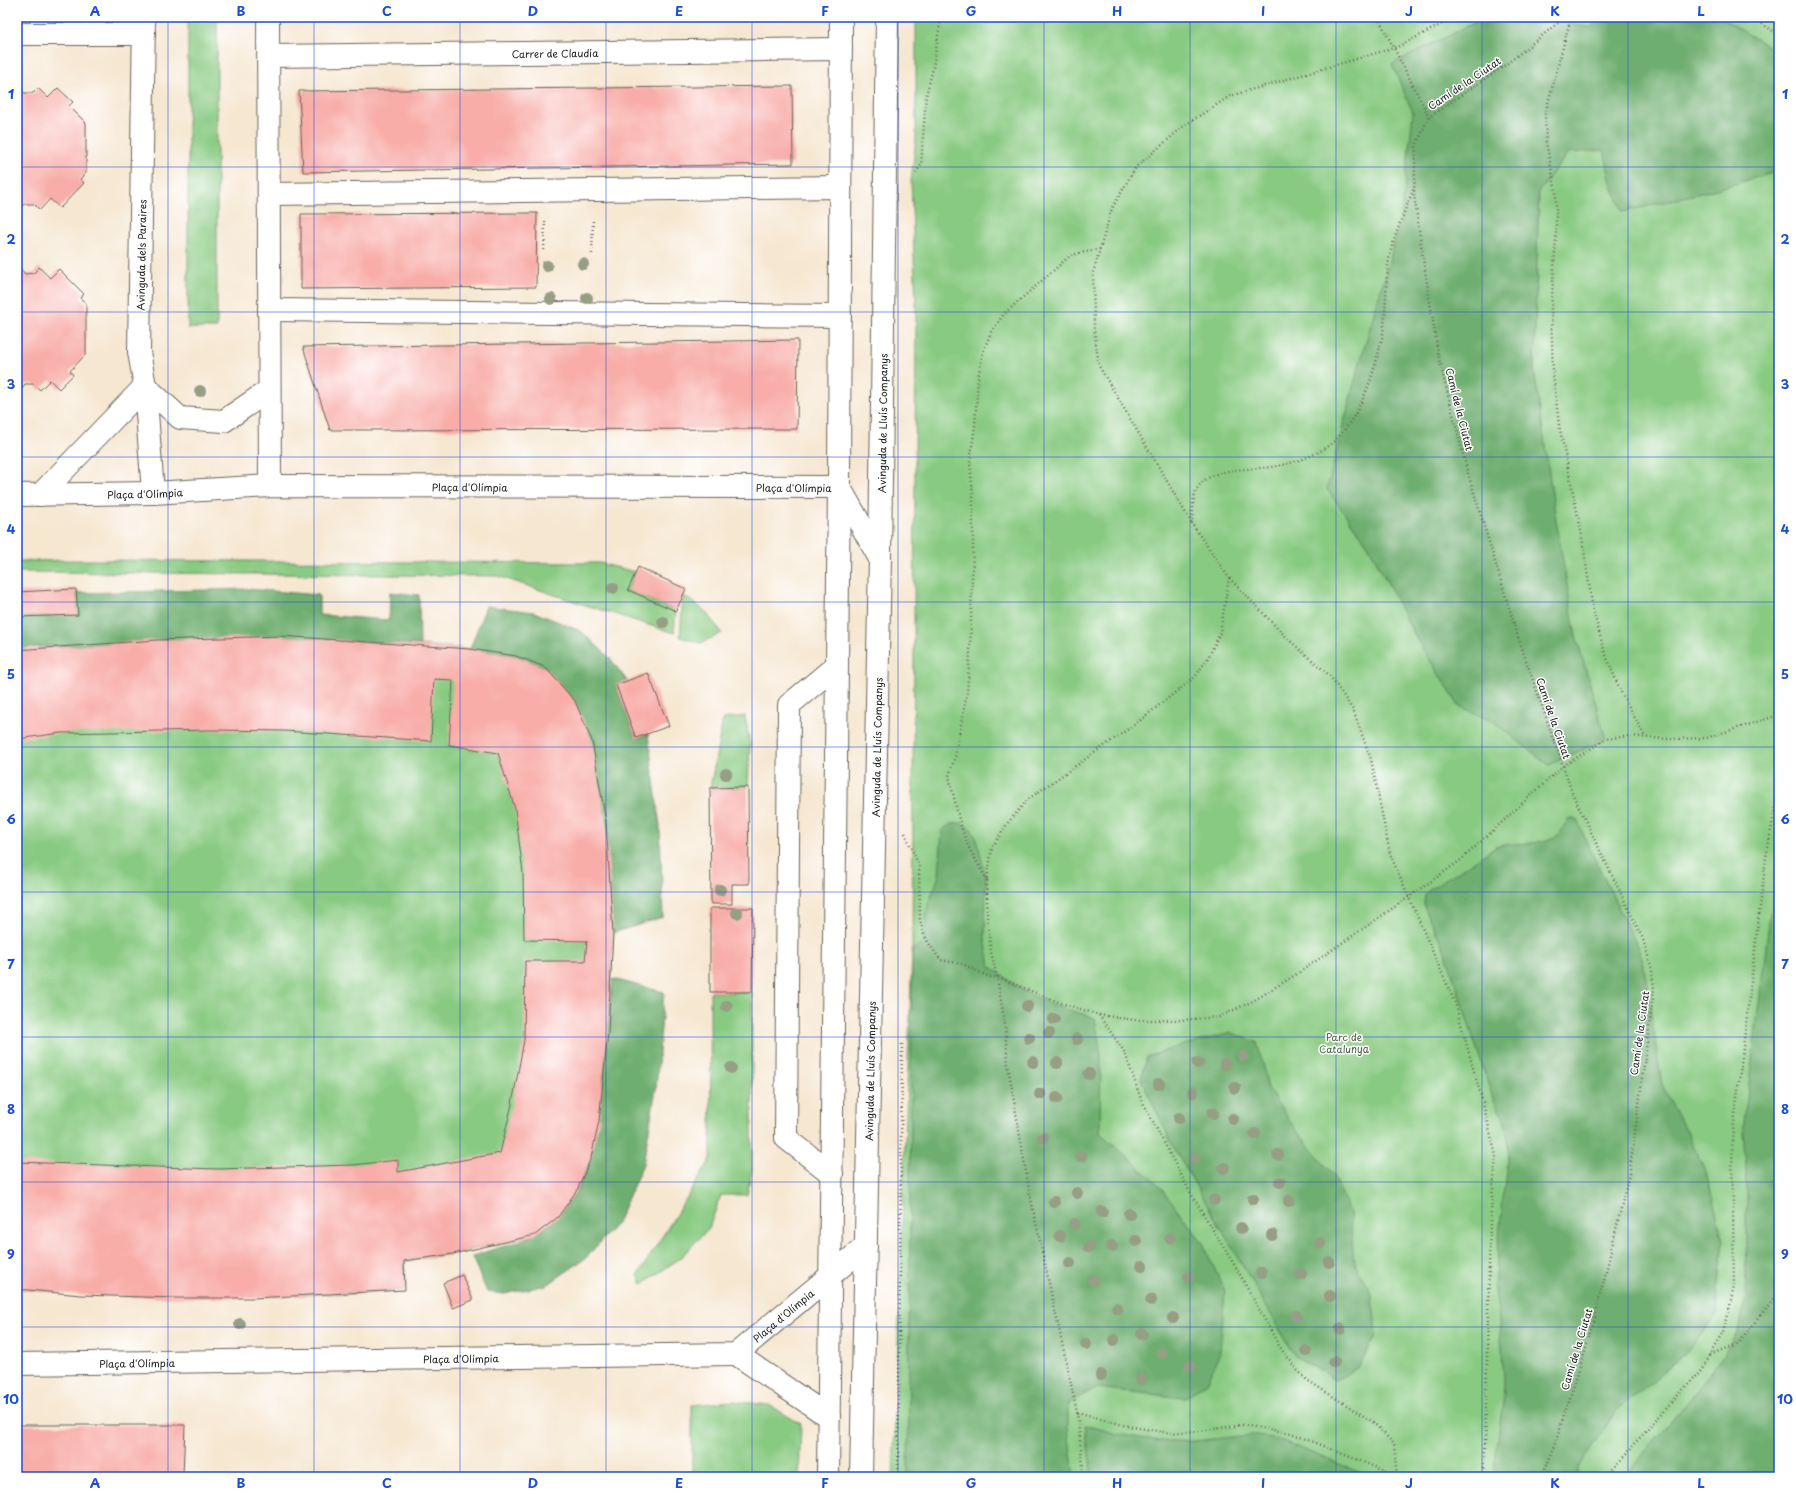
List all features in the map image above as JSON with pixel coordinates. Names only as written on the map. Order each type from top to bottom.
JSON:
[{"type":"street","points":[[268,17],[270,486]]},
{"type":"street","points":[[828,1477],[839,486],[841,17]]},
{"type":"street","name":"Avinguda de Lluís Companys","points":[[861,1477],[880,558],[887,17]]},
{"type":"street","points":[[17,34],[144,26]]},
{"type":"street","name":"Avinguda dels Paraires","points":[[144,26],[139,352],[144,386],[153,493]]},
{"type":"street","name":"Carrer de Claudia","points":[[269,56],[841,49]]},
{"type":"street","points":[[269,194],[840,188]]},
{"type":"street","points":[[269,310],[840,316]]},
{"type":"street","points":[[40,495],[144,386],[180,418],[224,421],[269,390]]},
{"type":"street","name":"Plaça d'Olímpia","points":[[17,495],[153,493],[270,486],[839,486],[880,558]]},
{"type":"street","points":[[832,1174],[786,1138],[789,705],[837,665]]},
{"type":"street","name":"Plaça d'Olímpia","points":[[17,1364],[736,1354],[866,1246]]},
{"type":"street","points":[[736,1354],[829,1417]]},
{"type":"path","points":[[914,176],[921,165],[926,96],[933,68],[941,17]]},
{"type":"path","points":[[1378,17],[1429,117]]},
{"type":"path","points":[[1456,17],[1394,48],[1230,96],[1184,125],[1136,167],[1112,208],[1093,273],[1094,329],[1099,366],[1192,524],[1229,578],[1288,639],[1330,676],[1353,710],[1371,760],[1390,854],[1455,1003],[1496,1156],[1490,1222],[1485,1450],[1482,1477]]},
{"type":"path","name":"Camí de la Ciutat","points":[[1541,1477],[1555,1443],[1585,1352],[1630,1170],[1654,990],[1652,970],[1643,939],[1573,795],[1519,640],[1466,470],[1439,358],[1422,258],[1414,194],[1416,145],[1429,117],[1508,63],[1565,17]]},
{"type":"path","points":[[1571,17],[1544,114],[1546,142],[1556,192],[1556,238],[1552,310],[1553,374],[1559,425],[1581,531],[1593,610],[1605,653],[1620,690],[1646,738]]},
{"type":"path","points":[[1752,17],[1779,35]]},
{"type":"path","points":[[1192,524],[1194,499],[1197,490],[1204,480],[1217,473],[1276,466],[1307,458],[1331,443],[1352,419],[1370,382],[1382,337],[1390,259],[1401,220],[1415,185]]},
{"type":"path","points":[[544,250],[546,213]]},
{"type":"path","points":[[592,254],[593,214]]},
{"type":"path","points":[[987,881],[968,846],[960,823],[949,776],[955,757],[964,714],[970,653],[973,496],[970,462],[975,426],[978,378],[983,352],[991,332],[1004,314],[1071,255],[1100,249]]},
{"type":"path","points":[[1084,1477],[1077,1412],[1030,1195],[1008,1066],[1005,1025],[991,952],[987,918],[987,881],[992,848],[1007,824],[1027,800],[1134,725],[1195,677],[1208,658],[1220,633],[1229,578]]},
{"type":"path","points":[[904,831],[919,866],[920,918],[923,932],[931,948],[941,960],[962,964],[990,977],[997,977],[1060,1003],[1099,1014],[1134,1020],[1180,1020],[1219,1017],[1266,994],[1461,860],[1563,766],[1606,739],[1629,736],[1666,739],[1706,738],[1779,716]]},
{"type":"path","points":[[1605,1477],[1613,1466],[1668,1409],[1701,1370],[1724,1333],[1734,1287],[1732,1139],[1766,858],[1779,786]]},
{"type":"path","points":[[1077,1412],[1126,1426],[1169,1433],[1199,1431],[1243,1425],[1291,1433],[1398,1476],[1394,1444],[1373,1422],[1307,1380],[1296,1369],[1278,1344],[1238,1271],[1190,1192],[1142,1099],[1125,1053],[1099,1014]]},
{"type":"path","points":[[1710,1355],[1739,1343],[1779,1290]]},
{"type":"green space","points":[[188,17],[217,17],[217,328],[188,328]]},
{"type":"green space","name":"Parc de Catalunya","points":[[916,17],[1779,17],[1779,1477],[893,1477],[912,950],[916,307],[911,181],[916,139]]},
{"type":"green space","points":[[1486,17],[1539,17],[1590,28],[1601,17],[1720,17],[1779,53],[1779,171],[1713,190],[1623,212],[1611,184],[1604,150],[1568,153],[1539,191],[1534,369],[1555,514],[1575,632],[1606,739],[1549,765],[1492,721],[1459,706],[1417,640],[1369,547],[1327,489],[1354,383],[1401,220],[1413,113],[1392,64]]},
{"type":"green space","points":[[83,560],[600,563],[635,572],[628,590],[676,611],[674,633],[498,576],[17,572],[17,561]]},
{"type":"green space","points":[[249,589],[319,595],[319,615],[389,620],[390,592],[419,595],[420,645],[277,637],[17,648],[17,617],[77,615],[76,593]]},
{"type":"green space","points":[[683,595],[704,610],[722,633],[701,643],[680,637]]},
{"type":"green space","points":[[486,606],[534,612],[581,631],[610,658],[627,681],[616,686],[636,738],[648,734],[660,826],[663,917],[613,933],[575,701],[545,667],[516,656],[470,649]]},
{"type":"green space","points":[[378,642],[470,649],[516,656],[545,667],[575,701],[613,933],[608,1032],[599,1121],[591,1158],[577,1190],[558,1217],[535,1235],[453,1254],[405,1261],[405,1290],[308,1295],[162,1297],[65,1293],[17,1289],[17,650]]},
{"type":"green space","points":[[745,716],[750,744],[748,787],[710,788],[723,719]]},
{"type":"green space","points":[[1568,819],[1578,821],[1585,839],[1635,941],[1643,961],[1662,1085],[1705,1168],[1723,1240],[1716,1315],[1684,1355],[1617,1410],[1579,1466],[1575,1477],[1493,1477],[1503,1401],[1504,1381],[1502,1348],[1495,1289],[1508,1152],[1507,1131],[1504,1119],[1493,1099],[1446,954],[1425,909],[1425,894],[1496,847],[1511,844],[1539,842],[1554,837],[1560,833]]},
{"type":"green space","points":[[960,823],[971,829],[977,839],[986,879],[985,938],[990,966],[1025,992],[1054,1005],[1095,1018],[1101,1054],[1100,1133],[1156,1182],[1203,1243],[1225,1292],[1220,1352],[1208,1381],[1185,1398],[1096,1388],[1068,1403],[1068,1428],[1074,1477],[908,1477],[912,950],[923,943],[928,904],[939,876],[942,830],[951,824]]},
{"type":"green space","points":[[1779,842],[1779,1477],[1623,1477],[1686,1404],[1721,1359],[1738,1331],[1745,1296],[1747,1242],[1747,1181],[1743,1131]]},
{"type":"green space","points":[[613,979],[664,992],[656,1089],[643,1164],[617,1223],[586,1258],[547,1285],[504,1294],[487,1292],[472,1257],[521,1241],[535,1234],[554,1220],[569,1203],[581,1183],[595,1139],[599,1115]]},
{"type":"green space","points":[[710,992],[752,992],[752,1169],[747,1195],[721,1195],[709,1228],[679,1259],[642,1284],[638,1275],[711,1159]]},
{"type":"green space","points":[[1231,1033],[1257,1042],[1268,1088],[1296,1130],[1334,1176],[1350,1213],[1354,1263],[1373,1295],[1376,1336],[1358,1368],[1336,1380],[1295,1356],[1174,1148],[1141,1079],[1147,1057],[1180,1046]]},
{"type":"green space","points":[[733,1401],[769,1405],[801,1424],[799,1477],[692,1477],[692,1405]]},
{"type":"green space","points":[[1085,1425],[1117,1434],[1160,1441],[1195,1441],[1251,1435],[1278,1439],[1371,1477],[1092,1477]]},
{"type":"building","points":[[792,86],[793,164],[303,172],[299,91]]},
{"type":"building","points":[[19,87],[24,93],[33,93],[38,88],[48,98],[58,88],[73,102],[69,106],[86,123],[86,173],[80,179],[84,183],[60,208],[50,199],[40,210],[34,204],[24,204],[19,210],[17,208],[17,88]]},
{"type":"building","points":[[537,213],[536,287],[301,289],[301,214]]},
{"type":"building","points":[[19,267],[25,274],[34,273],[39,267],[50,278],[59,269],[84,294],[80,298],[86,303],[86,354],[70,371],[73,375],[59,389],[50,380],[40,390],[34,384],[25,384],[20,391],[17,388],[17,269]]},
{"type":"building","points":[[798,340],[797,429],[330,430],[303,347]]},
{"type":"building","points":[[638,567],[686,589],[676,611],[628,590]]},
{"type":"building","points":[[76,589],[78,615],[17,617],[17,592]]},
{"type":"building","points":[[281,636],[470,649],[516,656],[545,667],[575,701],[592,741],[606,822],[613,933],[608,1032],[599,1121],[591,1158],[577,1190],[558,1217],[535,1235],[453,1254],[404,1261],[405,1290],[253,1298],[174,1298],[81,1295],[17,1289],[17,1162],[217,1169],[353,1165],[398,1160],[398,1172],[500,1153],[512,1104],[524,1040],[525,961],[585,961],[587,941],[524,940],[523,873],[515,809],[498,753],[449,745],[453,680],[434,679],[431,741],[284,731],[210,730],[61,733],[17,739],[17,650],[157,640]]},
{"type":"building","points":[[648,673],[669,726],[636,738],[616,685]]},
{"type":"building","points":[[748,787],[749,884],[732,884],[732,904],[711,904],[710,788]]},
{"type":"building","points":[[710,908],[753,908],[752,992],[710,992]]},
{"type":"building","points":[[462,1275],[473,1300],[453,1308],[443,1283]]},
{"type":"building","points":[[17,1425],[185,1425],[183,1475],[17,1475]]}]
